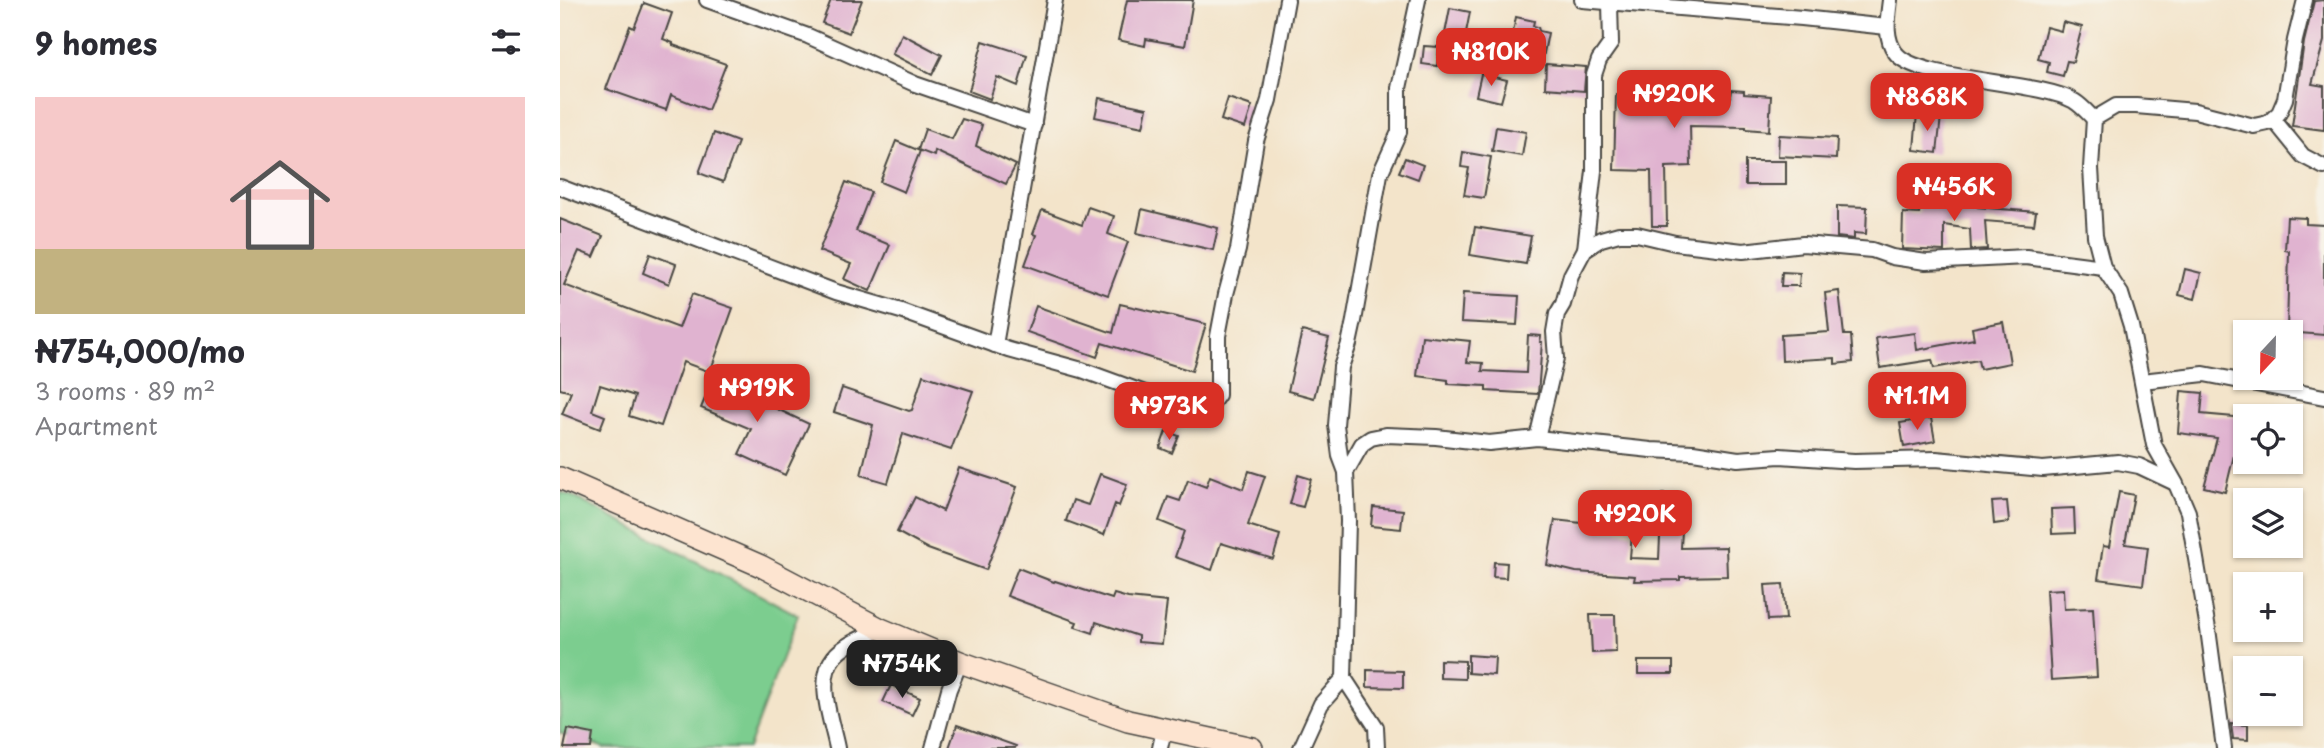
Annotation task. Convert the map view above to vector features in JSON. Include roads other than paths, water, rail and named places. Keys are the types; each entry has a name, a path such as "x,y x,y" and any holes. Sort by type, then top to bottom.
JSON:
{"main road":[{"path":"560,478 761,566 881,629 960,662 1128,721 1162,739 1252,748"}],"street":[{"path":"707,0 808,36 915,84 1034,125"},
{"path":"995,345 1055,0"},
{"path":"560,187 836,292 901,311 995,345 1082,370 1145,393 1193,407 1210,406 1218,395 1218,336 1238,250 1256,141 1269,100 1287,0"},
{"path":"1377,748 1376,727 1344,678 1348,520 1346,472 1340,456 1336,425 1341,366 1352,332 1380,174 1399,132 1399,88 1418,0"},
{"path":"1582,0 1887,27"},
{"path":"1890,0 1887,27 1889,41 1902,60 1913,66 2047,92 2072,100 2094,119"},
{"path":"2224,748 2208,629 2188,512 2154,444 2131,326 2121,294 2103,267 2095,236 2092,143 2094,119 2116,106 2136,106 2196,111 2254,126 2268,123 2280,113 2285,99 2305,0"},
{"path":"1537,438 1556,358 1556,314 1563,304 1571,275 1585,249 1594,171 1594,75 1611,43 1610,3"},
{"path":"2273,119 2302,156 2324,167"},
{"path":"1585,249 1601,239 1619,234 1637,234 1675,243 1743,251 1803,244 1872,250 1892,257 1926,262 2026,257 2103,267"},
{"path":"2142,381 2204,373 2324,397"},
{"path":"1346,472 1362,444 1371,438 1386,435 1489,443 1537,438 1693,452 1738,459 1780,456 1854,461 1936,459 2043,469 2118,462 2156,472 2176,484"},
{"path":"837,748 825,677 834,657 881,629"},
{"path":"933,748 949,689 960,662"},
{"path":"1301,748 1321,704 1344,678"}]}
